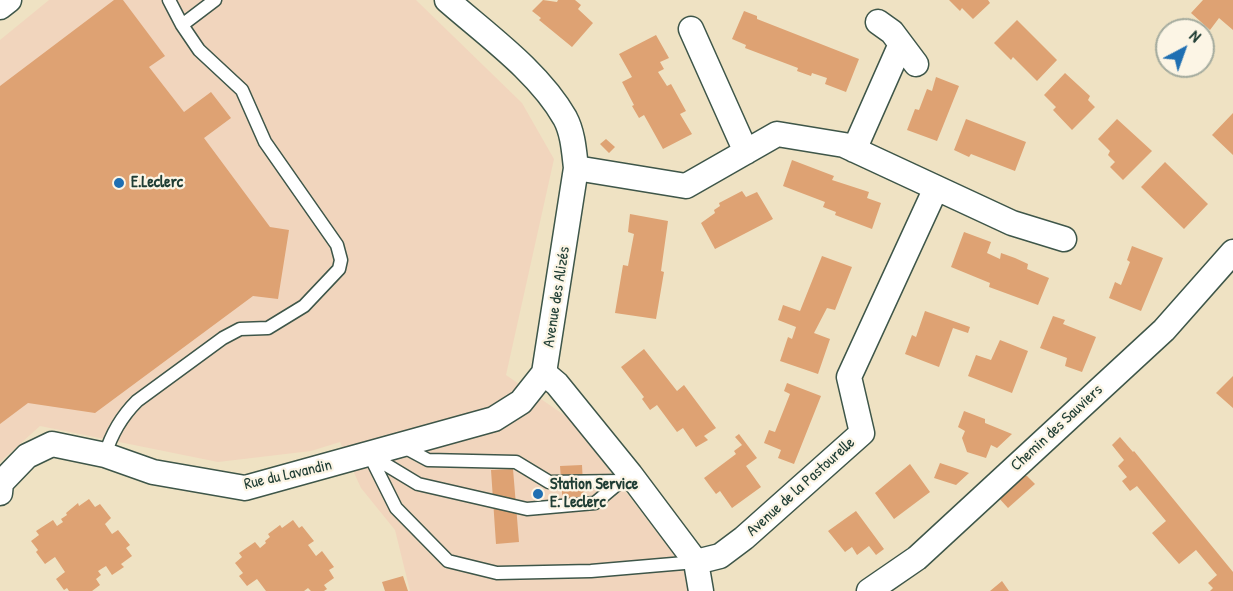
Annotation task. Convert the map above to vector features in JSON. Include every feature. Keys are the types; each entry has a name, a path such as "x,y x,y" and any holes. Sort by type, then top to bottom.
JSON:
{"street":[{"path":"0,7 9,0"},
{"name":"Avenue des Alizés","path":"447,0 541,84 566,119 573,142 576,168 544,374"},
{"path":"879,22 892,32 900,46 916,64"},
{"path":"691,29 746,152"},
{"path":"854,150 900,46"},
{"path":"576,168 686,186 777,134 844,145 1012,223 1064,239"},
{"name":"Avenue de la Pastourelle","path":"696,562 720,556 744,538 862,433 849,377 936,188"},
{"name":"Chemin des Sauviers","path":"869,591 917,558 1155,338 1233,252"},
{"path":"544,374 557,384 625,478 696,562 701,591"},
{"name":"Rue du Lavandin","path":"0,487 27,456 52,444 105,455 153,472 245,488 494,419 521,402 544,374"}],"lane":[{"path":"105,455 108,444 137,401 223,338 240,330 268,328 304,306 339,269 340,253 337,245 265,142 242,90 199,50 169,0"},
{"path":"182,25 215,0"},
{"path":"401,446 428,459 516,462 549,482 625,478"},
{"path":"369,454 396,508 448,561 497,573 591,572 696,562"},
{"path":"369,454 418,484 527,509 596,503 625,478"}],"shaded area":[{"path":"49,0 416,0 522,103 554,159 506,375 570,419 688,573 688,591 410,591 395,530 361,488 340,442 311,451 218,462 40,426 0,462 0,40"}],"building":[{"name":"E.Leclerc","path":"114,0 123,0 165,56 149,67 184,112 211,92 231,118 204,138 270,227 289,230 278,299 253,296 95,413 28,403 0,424 0,86"},
{"path":"543,0 557,2 558,0 575,0 581,5 578,9 593,23 572,47 539,20 541,18 532,11"},
{"path":"949,0 988,0 990,3 973,19"},
{"path":"1203,0 1233,0 1233,30 1219,18 1215,23 1215,18 1197,18 1191,13"},
{"path":"744,11 757,16 757,19 859,59 846,92 825,84 827,78 797,71 798,68 745,48 746,45 732,39"},
{"path":"1017,20 1057,60 1037,81 1013,57 1011,60 994,43"},
{"path":"656,35 669,58 660,62 664,69 658,72 667,86 671,84 686,111 680,114 692,134 663,149 644,115 639,118 632,106 634,105 622,82 632,77 619,54"},
{"path":"1065,73 1090,96 1088,100 1095,107 1072,130 1053,110 1056,107 1044,95"},
{"path":"936,77 959,86 937,141 907,130 915,109 919,110 927,89 932,91"},
{"path":"1233,113 1233,155 1212,135"},
{"path":"966,119 1026,142 1015,171 954,150"},
{"path":"1117,119 1152,151 1123,180 1110,167 1115,162 1108,155 1110,151 1098,139"},
{"path":"606,139 615,147 609,153 600,144"},
{"path":"792,160 834,176 832,180 869,192 867,198 881,203 872,229 835,215 836,212 823,207 825,202 783,186"},
{"path":"1165,162 1208,204 1184,229 1141,187"},
{"path":"742,191 746,197 757,192 773,219 715,249 701,223 715,213 714,210 720,206 719,203"},
{"path":"630,214 668,221 661,271 664,272 656,319 615,313 623,265 628,266 634,234 628,232"},
{"path":"964,232 991,242 987,253 1000,259 1001,253 1015,258 1028,264 1027,269 1049,278 1038,305 989,287 990,283 951,267"},
{"path":"1132,246 1163,258 1141,311 1109,298 1115,282 1121,285 1130,262 1127,260"},
{"path":"822,256 852,267 835,310 827,308 814,333 830,339 818,374 780,361 788,337 792,339 796,327 778,320 783,305 800,311"},
{"path":"925,311 970,327 968,333 953,328 939,367 905,354 912,335 916,337"},
{"path":"1053,316 1065,320 1063,324 1096,337 1082,372 1065,366 1067,358 1040,348"},
{"path":"1000,340 1028,351 1012,393 968,376 976,355 991,360"},
{"path":"644,349 677,391 684,385 716,428 704,436 708,440 696,447 683,428 677,432 657,405 650,410 642,399 644,397 621,367"},
{"path":"1233,376 1233,408 1216,393"},
{"path":"787,383 821,396 794,464 778,458 781,450 764,443 769,430 775,432 790,394 784,391"},
{"path":"964,411 985,419 985,423 1012,434 997,448 991,445 986,458 967,452 962,438 965,431 958,427"},
{"path":"739,434 757,458 746,466 761,487 732,508 720,491 716,494 704,478 736,454 734,451 742,445 735,437"},
{"path":"1120,437 1233,572 1233,591 1210,591 1213,588 1208,583 1217,575 1196,550 1179,564 1152,533 1166,521 1137,486 1130,491 1122,481 1127,477 1118,466 1124,460 1112,445"},
{"path":"940,463 969,473 956,485 934,478"},
{"path":"910,464 930,492 894,519 875,493"},
{"path":"582,465 584,504 563,507 560,466"},
{"path":"513,469 519,542 496,544 491,470"},
{"path":"1020,476 1027,476 1035,484 1008,508 997,496"},
{"path":"89,499 95,507 100,504 111,518 105,524 112,534 118,530 130,545 126,548 132,556 121,564 124,567 112,575 106,566 98,571 101,575 96,579 100,585 92,591 69,591 67,588 64,590 56,579 65,572 55,557 45,564 31,541 39,535 36,531 53,520 57,526 63,522 61,519 67,515 66,513 78,503 79,506"},
{"path":"856,511 884,549 876,555 869,546 857,555 852,547 845,552 828,531"},
{"path":"293,520 299,528 302,526 314,541 308,545 316,556 322,551 334,567 329,570 334,578 324,585 327,589 324,591 311,591 308,588 304,591 266,591 257,579 247,586 239,576 243,573 235,563 242,557 239,553 255,542 260,548 270,537 268,534 280,525 282,528"},
{"path":"403,576 408,591 385,591 382,582"},
{"path":"1002,581 1009,591 990,591"}],"place":[{"name":"E.Leclerc","path":"119,183"},
{"name":"Station Service E. Leclerc","path":"538,494"}]}
